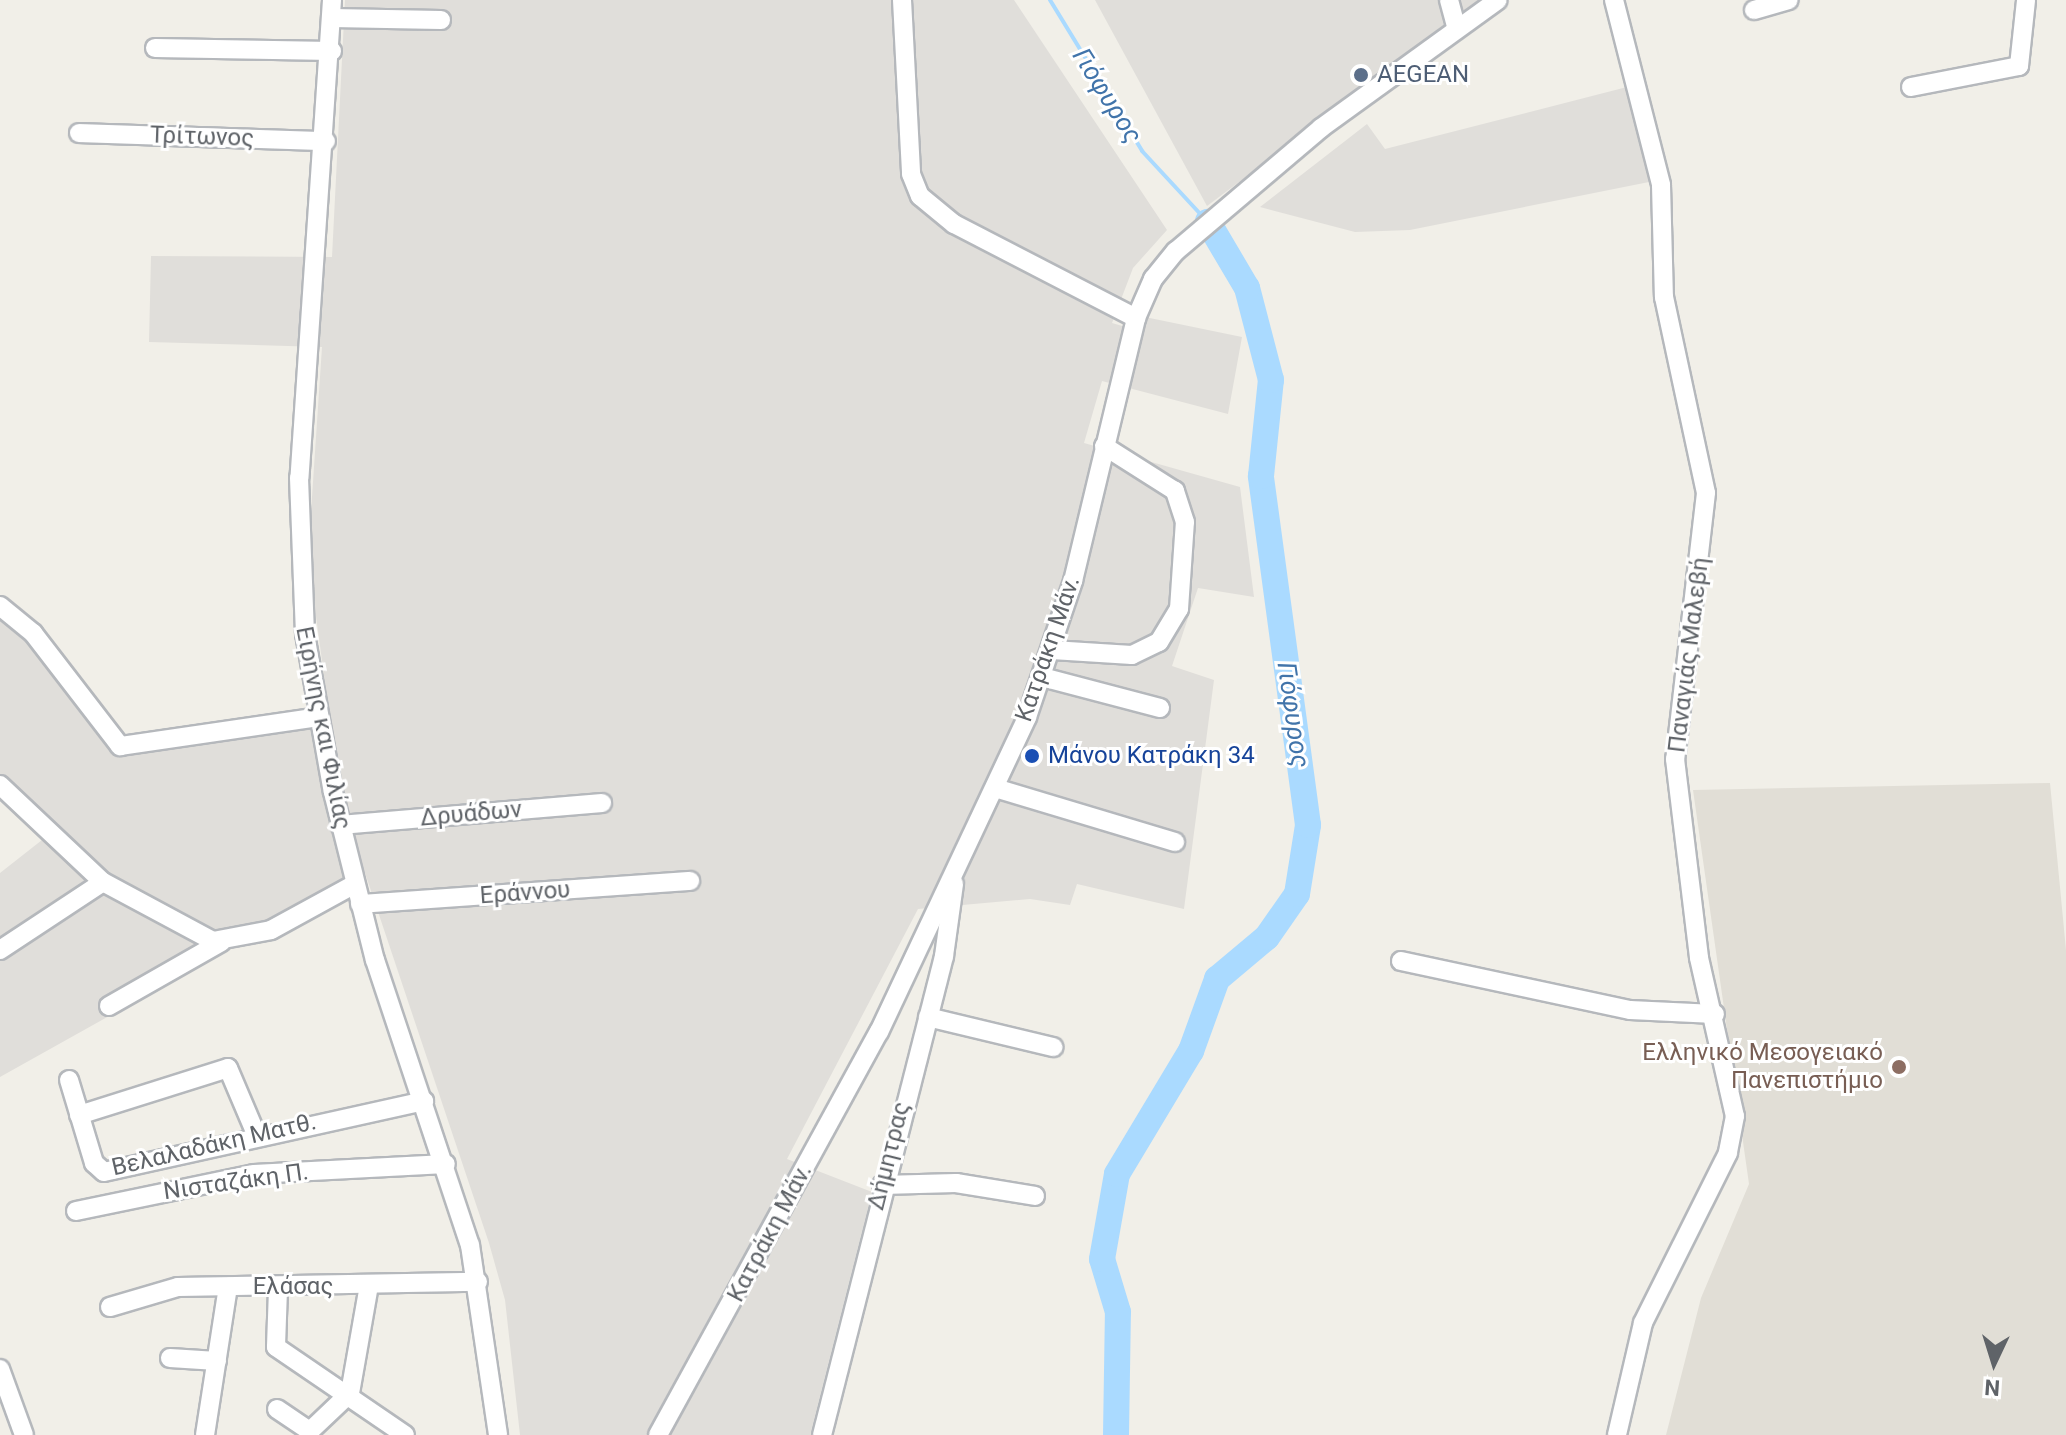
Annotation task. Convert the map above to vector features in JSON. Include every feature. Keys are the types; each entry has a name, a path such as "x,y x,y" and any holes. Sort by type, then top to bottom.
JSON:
{"street":[{"path":"902,0 911,174 920,196 954,224 1136,318"},
{"path":"1449,0 1456,26"},
{"name":"Κατράκη Μάν.","path":"658,1435 879,1032 995,788 1052,650 1136,318 1176,251 1249,188 1456,26 1498,0"},
{"name":"Παναγιάς Μαλεβή","path":"1614,0 1661,185 1664,297 1706,493 1675,759 1687,889 1733,1092 1728,1153 1643,1323 1617,1435"},
{"path":"1754,10 1789,0"},
{"path":"1911,87 2019,66 2026,0"},
{"path":"332,9 441,20"},
{"name":"Ειρήνης και Φιλίας","path":"332,9 326,141 297,526 318,717 360,904 446,1164 478,1282 498,1435"},
{"path":"155,48 332,51"},
{"name":"Τρίτωνος","path":"79,133 326,141"},
{"path":"1052,650 1132,655 1159,642 1179,609 1185,522 1175,491 1104,446"},
{"path":"0,606 33,633 120,746 318,717"},
{"path":"1042,677 1160,708"},
{"path":"0,785 103,882 221,942"},
{"path":"995,788 1175,842"},
{"name":"Δρυάδων","path":"340,825 602,803"},
{"name":"Δήμητρας","path":"822,1435 882,1185 928,1017 954,878"},
{"name":"Εράννου","path":"360,904 690,881"},
{"path":"0,950 103,882"},
{"path":"109,1006 221,942 271,930 355,884"},
{"path":"1401,961 1630,1010 1715,1014"},
{"path":"928,1017 1053,1047"},
{"path":"79,1115 228,1068 256,1134"},
{"name":"Βελαλαδάκη Ματθ.","path":"69,1080 94,1163 104,1172 256,1134 424,1101"},
{"name":"Νισταζάκη Π.","path":"76,1211 254,1174 446,1164"},
{"path":"882,1185 956,1183 1035,1196"},
{"name":"Ελάσας","path":"110,1307 178,1287 278,1289 478,1282"},
{"path":"277,1409 306,1432 345,1399 369,1285"},
{"path":"205,1435 228,1287"},
{"path":"278,1289 276,1347 345,1399 372,1428 405,1435"},
{"path":"170,1358 217,1361"},
{"path":"0,1369 24,1435"}],"shaded area":[{"path":"345,0 1014,0 1167,230 1133,268 1112,323 1136,330 1140,316 1242,337 1228,414 1102,381 1084,443 1240,487 1254,597 1198,588 1172,666 1214,680 1184,909 1077,884 1070,905 1030,899 918,909 787,1159 872,1192 810,1435 520,1435 505,1300 489,1243 365,873 0,1077 0,873 56,829 0,780 0,618 40,652 99,737 126,754 330,720 308,557 322,347 149,342 151,256 332,257"},
{"path":"1095,0 1482,0 1207,206"},
{"path":"1627,87 1649,182 1410,230 1355,232 1260,207 1367,124 1385,149"},
{"name":"Ελληνικό Μεσογειακό Πανεπιστήμιο","path":"2050,783 2066,950 2066,1435 1666,1435 1701,1298 1749,1184 1693,790"}],"waterway":[{"name":"Γιόφυρος","path":"1050,0 1142,151 1205,219"},
{"name":"Γιόφυρος","path":"1116,1435 1118,1312 1102,1259 1117,1174 1191,1051 1217,979 1267,937 1297,894 1308,825 1261,476 1271,380 1247,288 1208,222"}],"place":[{"name":"AEGEAN","path":"1361,75"},
{"name":"Μάνου Κατράκη 34","path":"1032,756"},
{"name":"Ελληνικό Μεσογειακό Πανεπιστήμιο","path":"1899,1067"}]}
